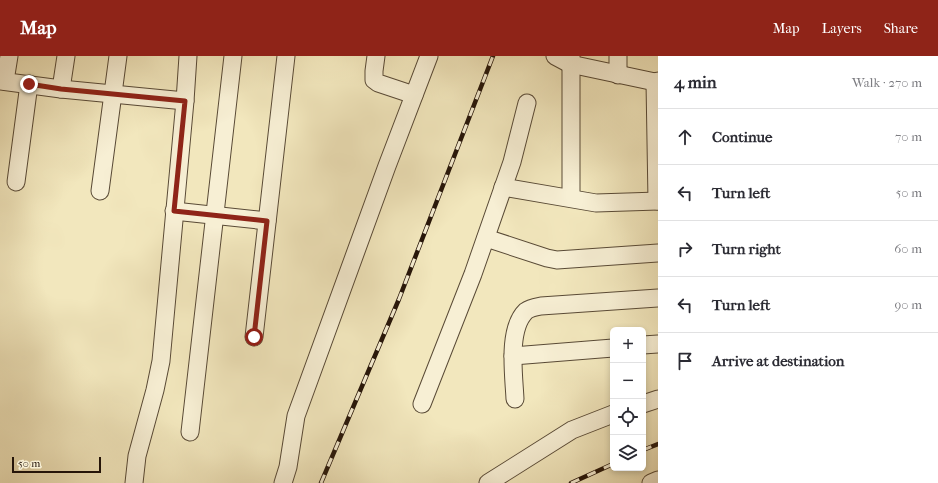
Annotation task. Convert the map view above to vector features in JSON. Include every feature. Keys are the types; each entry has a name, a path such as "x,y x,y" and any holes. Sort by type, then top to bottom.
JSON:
{"street":[{"path":"9,56 3,81 61,89 185,101"},
{"path":"61,89 66,56"},
{"path":"100,192 118,56"},
{"path":"134,483 137,456 155,390 161,361 188,56"},
{"path":"190,432 233,56"},
{"path":"254,337 286,56"},
{"path":"376,56 374,80 414,96"},
{"path":"283,483 288,467 296,416 429,56"},
{"path":"503,187 596,203 657,201 656,81 618,75 555,56"},
{"path":"618,56 618,75"},
{"path":"571,60 571,198"},
{"path":"16,182 29,84"},
{"path":"422,404 486,238 512,162 527,103"},
{"path":"174,211 267,221"},
{"path":"486,238 557,260 658,253"},
{"path":"514,399 513,356 515,335 518,323 527,311 534,308 658,298"},
{"path":"646,345 658,344"},
{"path":"513,356 610,348"},
{"path":"646,403 658,398"},
{"path":"488,483 572,430 610,415"},
{"path":"651,483 658,480"}],"railway":[{"path":"321,483 399,299 493,56"},
{"path":"646,449 658,444"},
{"path":"571,483 610,465"}],"route":[{"path":"29,84 61,89 185,101 174,211 267,221 254,337"}]}
